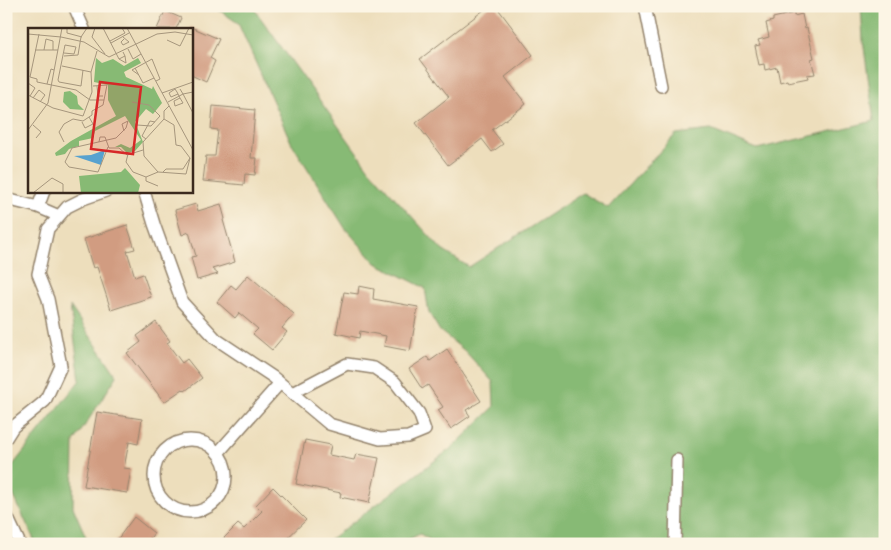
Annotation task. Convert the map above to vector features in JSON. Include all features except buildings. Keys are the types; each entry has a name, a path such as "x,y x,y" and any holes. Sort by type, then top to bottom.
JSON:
{"street":[{"path":"74,6 84,28"},
{"path":"645,6 662,86"},
{"path":"38,207 44,192"},
{"path":"6,438 13,427 45,400 60,366 48,299 38,274 48,229 67,207 83,198 103,192"},
{"path":"144,192 182,302 216,339 280,382 292,393 329,424 380,439 408,437 425,430 419,413 394,382 374,368 347,364 292,393"},
{"path":"6,199 38,207 59,216"},
{"path":"218,453 280,382"},
{"path":"186,439 198,440 209,445 218,453 224,463 226,475 224,487 219,498 210,506 199,511 187,512 175,509 165,502 158,493 154,482 154,470 158,458 165,449 175,442 186,439"},
{"path":"675,544 677,460"},
{"path":"6,514 20,544"}],"green space":[{"path":"213,6 252,6 369,169 442,250 469,267 583,193 608,208 676,134 711,130 757,149 874,121 863,40 861,6 885,6 885,544 437,544 420,534 399,544 324,544 453,447 494,407 493,382 465,351 440,331 429,313 425,288 376,263 345,228 291,142 238,23"},
{"path":"70,306 117,376 74,442 73,507 89,544 36,544 6,479 6,474 80,380"}]}
